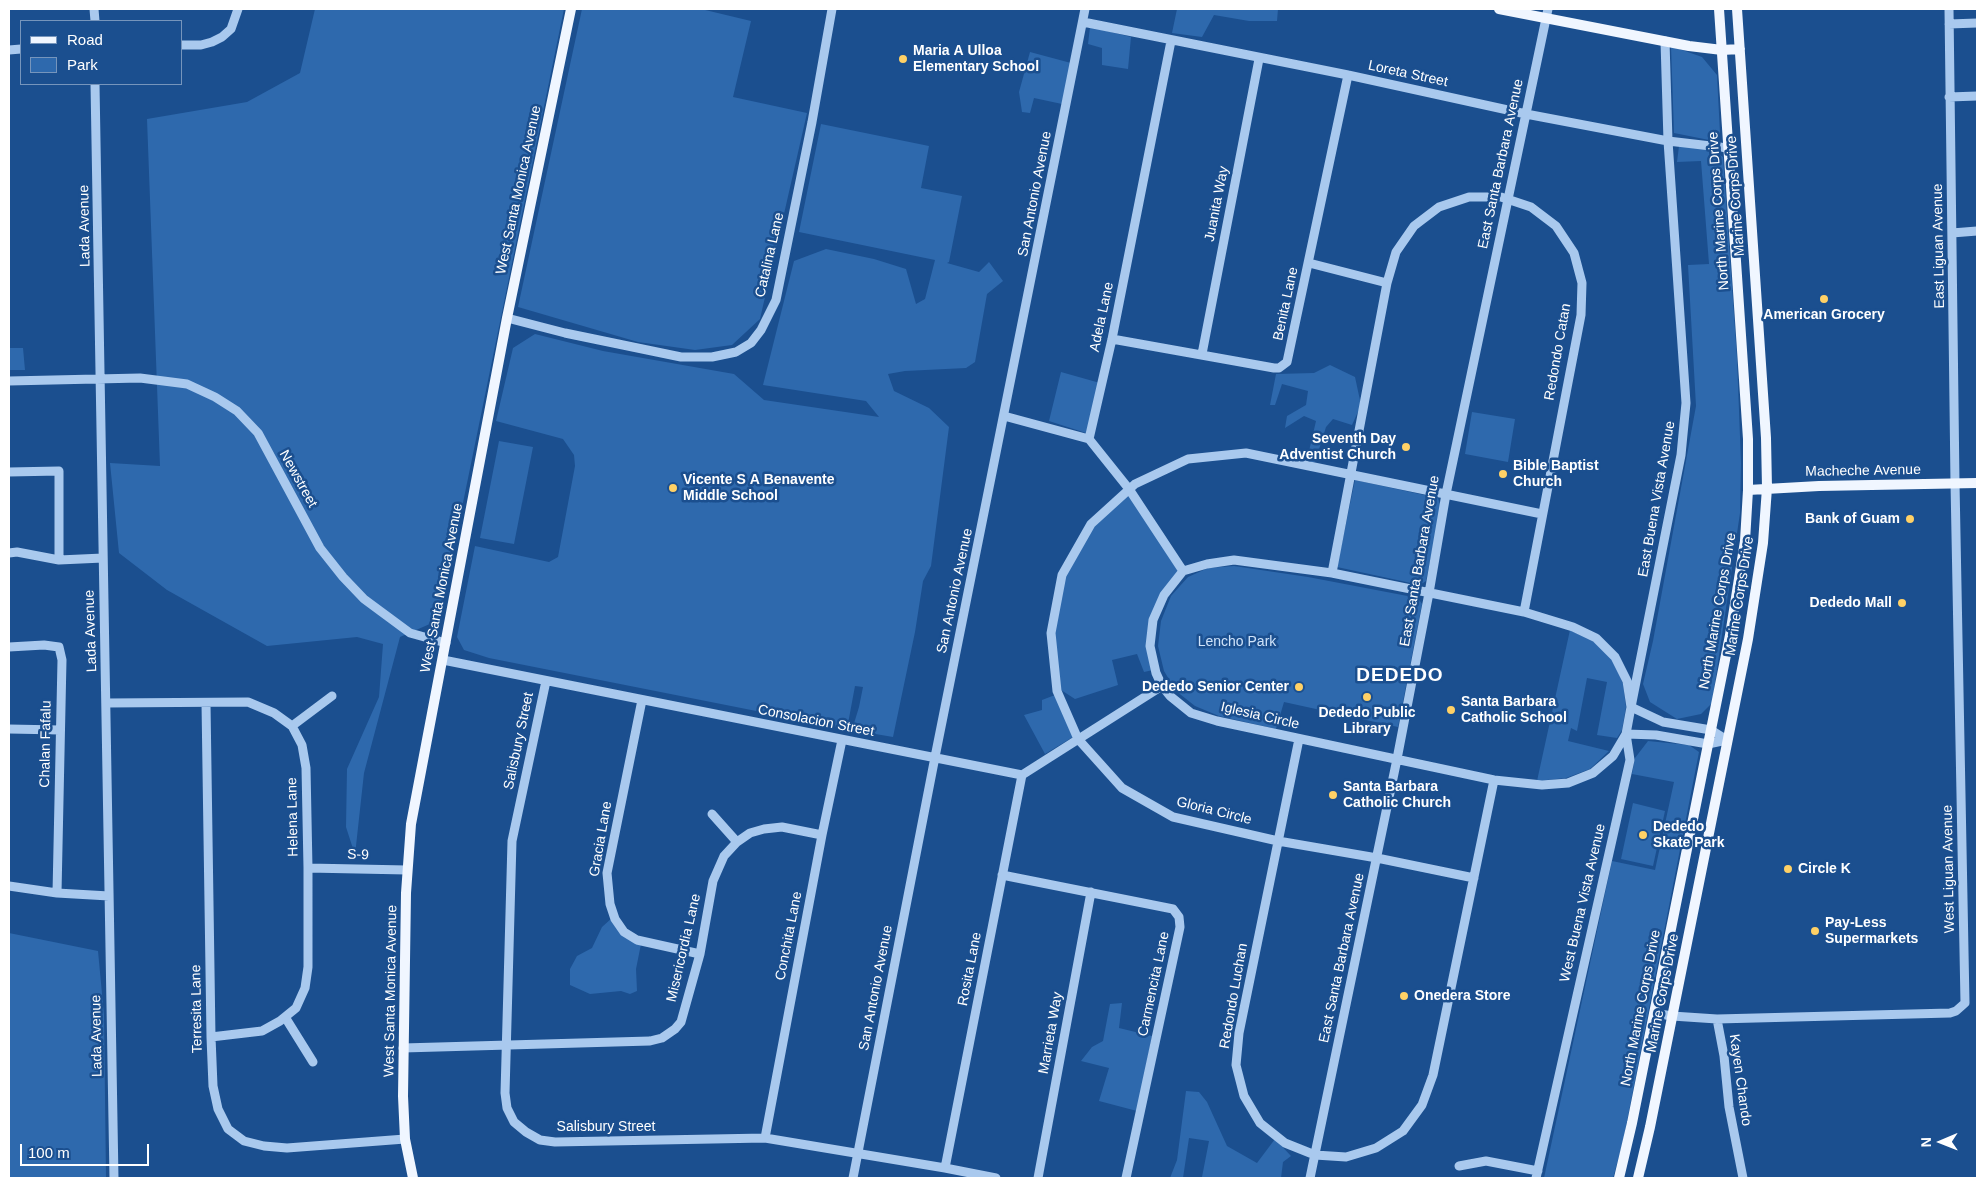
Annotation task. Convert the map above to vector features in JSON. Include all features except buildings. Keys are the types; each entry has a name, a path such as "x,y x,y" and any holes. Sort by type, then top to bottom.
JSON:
{"main road":[{"name":"West Santa Monica Avenue","path":"413,1178 405,1139 403,1048 407,870 411,824 507,318 571,9"},
{"path":"1499,9 1547,13 1664,41 1722,50 1740,49"},
{"name":"North Marine Corps Drive","path":"1619,1178 1632,1123 1711,730 1738,591 1745,541 1748,439 1719,9"},
{"name":"Marine Corps Drive","path":"1638,1178 1728,740 1758,586 1763,543 1767,488 1762,368 1737,9"},
{"name":"Macheche Avenue","path":"1748,490 1977,483"}],"street":[{"path":"182,45 201,45 222,37 231,29 238,9"},
{"name":"Catalina Lane","path":"507,318 565,333 681,357 712,357 736,352 751,343 761,330 776,300 812,122 832,9"},
{"name":"San Antonio Avenue","path":"853,1178 935,757 1085,9"},
{"name":"East Liguan Avenue","path":"1949,9 1955,483"},
{"name":"East Santa Barbara Avenue","path":"1310,1178 1397,759 1430,592 1446,494 1547,13"},
{"name":"Loreta Street","path":"1083,22 1259,59 1348,75 1526,114 1668,141 1728,148"},
{"path":"1949,24 1977,23"},
{"name":"Adela Lane","path":"1089,439 1112,339 1171,41"},
{"name":"East Buena Vista Avenue","path":"1631,707 1681,455 1686,402 1668,141 1664,41"},
{"name":"Juanita Way","path":"1202,354 1259,59"},
{"name":"Benita Lane","path":"1112,339 1274,368 1284,366 1289,358 1348,75"},
{"name":"Lada Avenue","path":"96,85 114,1178"},
{"path":"1949,97 1977,96"},
{"name":"Redondo Catan","path":"1332,572 1352,476 1387,283 1396,252 1414,226 1439,207 1469,197 1501,197 1531,207 1556,226 1574,253 1582,283 1581,315 1524,612"},
{"path":"1952,232 1977,232"},
{"path":"1309,263 1387,283"},
{"name":"Newstreet","path":"9,381 140,378 187,384 237,411 258,433 320,548 342,577 364,599 410,633 446,643"},
{"path":"1004,416 1089,439 1129,489 1183,571"},
{"name":"Gloria Circle","path":"1474,878 1377,858 1278,841 1173,817 1122,788 1078,739 1057,692 1051,633 1062,575 1091,524 1134,484 1188,459 1246,453 1542,514"},
{"path":"9,472 59,471 59,560"},
{"name":"West Liguan Avenue","path":"1717,1019 1950,1013 1956,1011 1965,1003 1955,483"},
{"path":"9,553 18,552 59,560 103,558"},
{"name":"Iglesia Circle","path":"1234,560 1332,572 1524,612 1573,627 1596,638 1615,657 1627,680 1631,707 1626,734 1613,756 1593,773 1568,783 1542,785 1494,780 1217,721 1192,712 1170,696 1162,686 1156,673 1150,646 1152,620 1164,595 1183,571 1207,564 1234,560"},
{"name":"Chalan Fafalu","path":"9,646 44,645 59,647 62,660 57,893"},
{"name":"Consolacion Street","path":"442,660 1022,775"},
{"name":"Salisbury Street","path":"546,681 512,841 505,1093 507,1108 514,1122 540,1140 555,1142 765,1138 996,1178"},
{"path":"1022,775 1162,686"},
{"path":"292,726 332,696"},
{"name":"Gracia Lane","path":"642,700 607,873 610,904 614,919 624,932 637,940 700,954"},
{"name":"Helena Lane","path":"107,703 248,702 274,712 292,726 302,745 306,768 308,868 308,967 305,988 296,1008 262,1031 211,1037"},
{"name":"Terresita Lane","path":"206,703 211,1037 213,1086 218,1108 228,1129 244,1141 264,1146 287,1148 405,1139"},
{"path":"1631,707 1663,722 1711,730 1728,740"},
{"path":"9,729 60,730"},
{"path":"1626,734 1656,735 1708,744 1728,740"},
{"name":"West Buena Vista Avenue","path":"1537,1174 1630,760 1626,734"},
{"name":"Redondo Luchan","path":"1299,739 1239,1033 1236,1065 1244,1096 1260,1123 1285,1144 1315,1155 1346,1157 1376,1148 1403,1131 1422,1105 1433,1075 1494,780"},
{"name":"Conchita Lane","path":"765,1138 822,835 842,740"},
{"name":"Rosita Lane","path":"945,1168 1022,775"},
{"path":"712,814 737,842"},
{"name":"Misericordia Lane","path":"403,1048 650,1041 662,1038 681,1022 700,954 713,881 724,856 737,842 750,833 764,829 782,827 822,835"},
{"name":"S-9","path":"308,868 407,870"},
{"name":"Carmencita Lane","path":"1002,875 1173,909 1177,912 1180,922 1126,1178"},
{"path":"9,886 57,893 109,896"},
{"name":"Marrieta Way","path":"1038,1178 1091,892"},
{"name":"Kayen Chando","path":"1654,1013 1717,1019 1724,1056 1729,1107 1743,1178"},
{"path":"285,1017 314,1062"},
{"path":"1459,1166 1486,1161 1537,1174"}],"green space":[{"path":"315,9 564,9 439,620 400,637 364,773 355,855 346,827 347,769 379,697 383,644 357,637 267,646 167,590 119,553 110,463 160,466 147,119 247,102 300,73"},
{"path":"582,9 701,9 751,21 733,97 807,113 760,319 732,345 695,350 638,342 518,307"},
{"path":"1177,9 1278,9 1277,21 1249,21 1214,15 1202,37 1172,33"},
{"path":"1090,27 1131,37 1128,69 1102,65 1102,48 1088,44"},
{"path":"1671,46 1702,57 1717,75 1720,133 1714,141 1674,133"},
{"path":"1030,52 1071,63 1062,104 1034,98 1030,113 1022,112 1019,92"},
{"path":"821,124 929,146 921,188 962,196 949,262 947,263 979,272 989,262 1003,281 987,294 975,362 966,368 905,371 888,374 894,391 929,408 949,427 931,566 923,581 915,632 893,737 852,730 863,687 855,686 847,729 489,658 464,650 457,637 475,546 549,562 558,557 575,466 574,455 563,439 496,421 513,348 535,334 603,351 734,374 764,400 879,417 866,401 763,385 794,261 826,249 874,259 906,269 916,304 925,299 935,260 799,232"},
{"path":"1679,146 1712,150 1723,157 1737,358 1741,463 1740,513 1712,703 1701,714 1677,719 1650,702 1643,684 1653,641 1696,406 1688,265 1709,264 1701,161 1677,162"},
{"path":"9,348 23,348 25,370 9,370"},
{"path":"1330,365 1355,377 1361,405 1352,425 1333,419 1326,427 1315,462 1306,464 1316,421 1304,416 1285,428 1287,416 1306,405 1308,391 1282,384 1275,405 1270,405 1276,374 1314,373"},
{"path":"1061,372 1100,383 1086,433 1049,421"},
{"path":"1472,412 1515,419 1508,462 1465,454"},
{"path":"499,441 533,447 514,544 480,538"},
{"path":"1355,480 1438,498 1441,507 1426,581 1420,585 1337,567"},
{"path":"1130,493 1181,571 1150,619 1153,670 1144,672 1137,654 1112,660 1118,685 1075,699 1061,690 1053,632 1065,576 1093,525"},
{"name":"Lencho Park","path":"1234,566 1308,577 1418,598 1422,604 1398,727 1284,702 1276,729 1219,716 1195,706 1176,691 1164,671 1158,646 1161,621 1171,596 1188,577 1208,568"},
{"path":"1570,630 1596,643 1613,658 1623,684 1626,707 1622,730 1617,738 1597,735 1607,682 1587,678 1577,731 1571,728 1568,741 1609,751 1590,769 1566,778 1537,781"},
{"path":"1055,695 1073,737 1045,754 1024,715 1042,710 1042,700"},
{"path":"1648,741 1689,745 1699,752 1623,1142 1613,1178 1544,1178 1612,861 1655,870 1674,782 1632,774 1635,758"},
{"name":"Dededo Skate Park","path":"1633,803 1665,811 1653,866 1621,859"},
{"path":"612,918 641,944 636,969 637,991 630,994 621,991 590,994 570,985 570,969 577,956 592,948 602,927"},
{"path":"9,933 98,951 104,1015 106,1178 9,1178"},
{"path":"1122,1003 1119,1028 1152,1036 1137,1111 1099,1101 1109,1068 1081,1061 1092,1047 1103,1041 1110,1004"},
{"path":"1186,1091 1199,1092 1207,1102 1227,1146 1257,1163 1275,1139 1291,1156 1283,1162 1281,1178 1202,1177 1209,1141 1189,1138 1183,1178 1170,1178 1177,1160"}],"place":[{"name":"Maria A Ulloa Elementary School","path":"903,59"},
{"name":"American Grocery","path":"1824,299"},
{"name":"Seventh Day Adventist Church","path":"1406,447"},
{"name":"Bible Baptist Church","path":"1503,474"},
{"name":"Vicente S A Benavente Middle School","path":"673,488"},
{"name":"Bank of Guam","path":"1910,519"},
{"name":"Dededo Mall","path":"1902,603"},
{"name":"Dededo Senior Center","path":"1299,687"},
{"name":"Dededo Public Library","path":"1367,697"},
{"name":"Santa Barbara Catholic School","path":"1451,710"},
{"name":"Santa Barbara Catholic Church","path":"1333,795"},
{"name":"Dededo Skate Park","path":"1643,835"},
{"name":"Circle K","path":"1788,869"},
{"name":"Pay-Less Supermarkets","path":"1815,931"},
{"name":"Onedera Store","path":"1404,996"}],"district":[{"name":"DEDEDO","path":"1400,676"}]}
